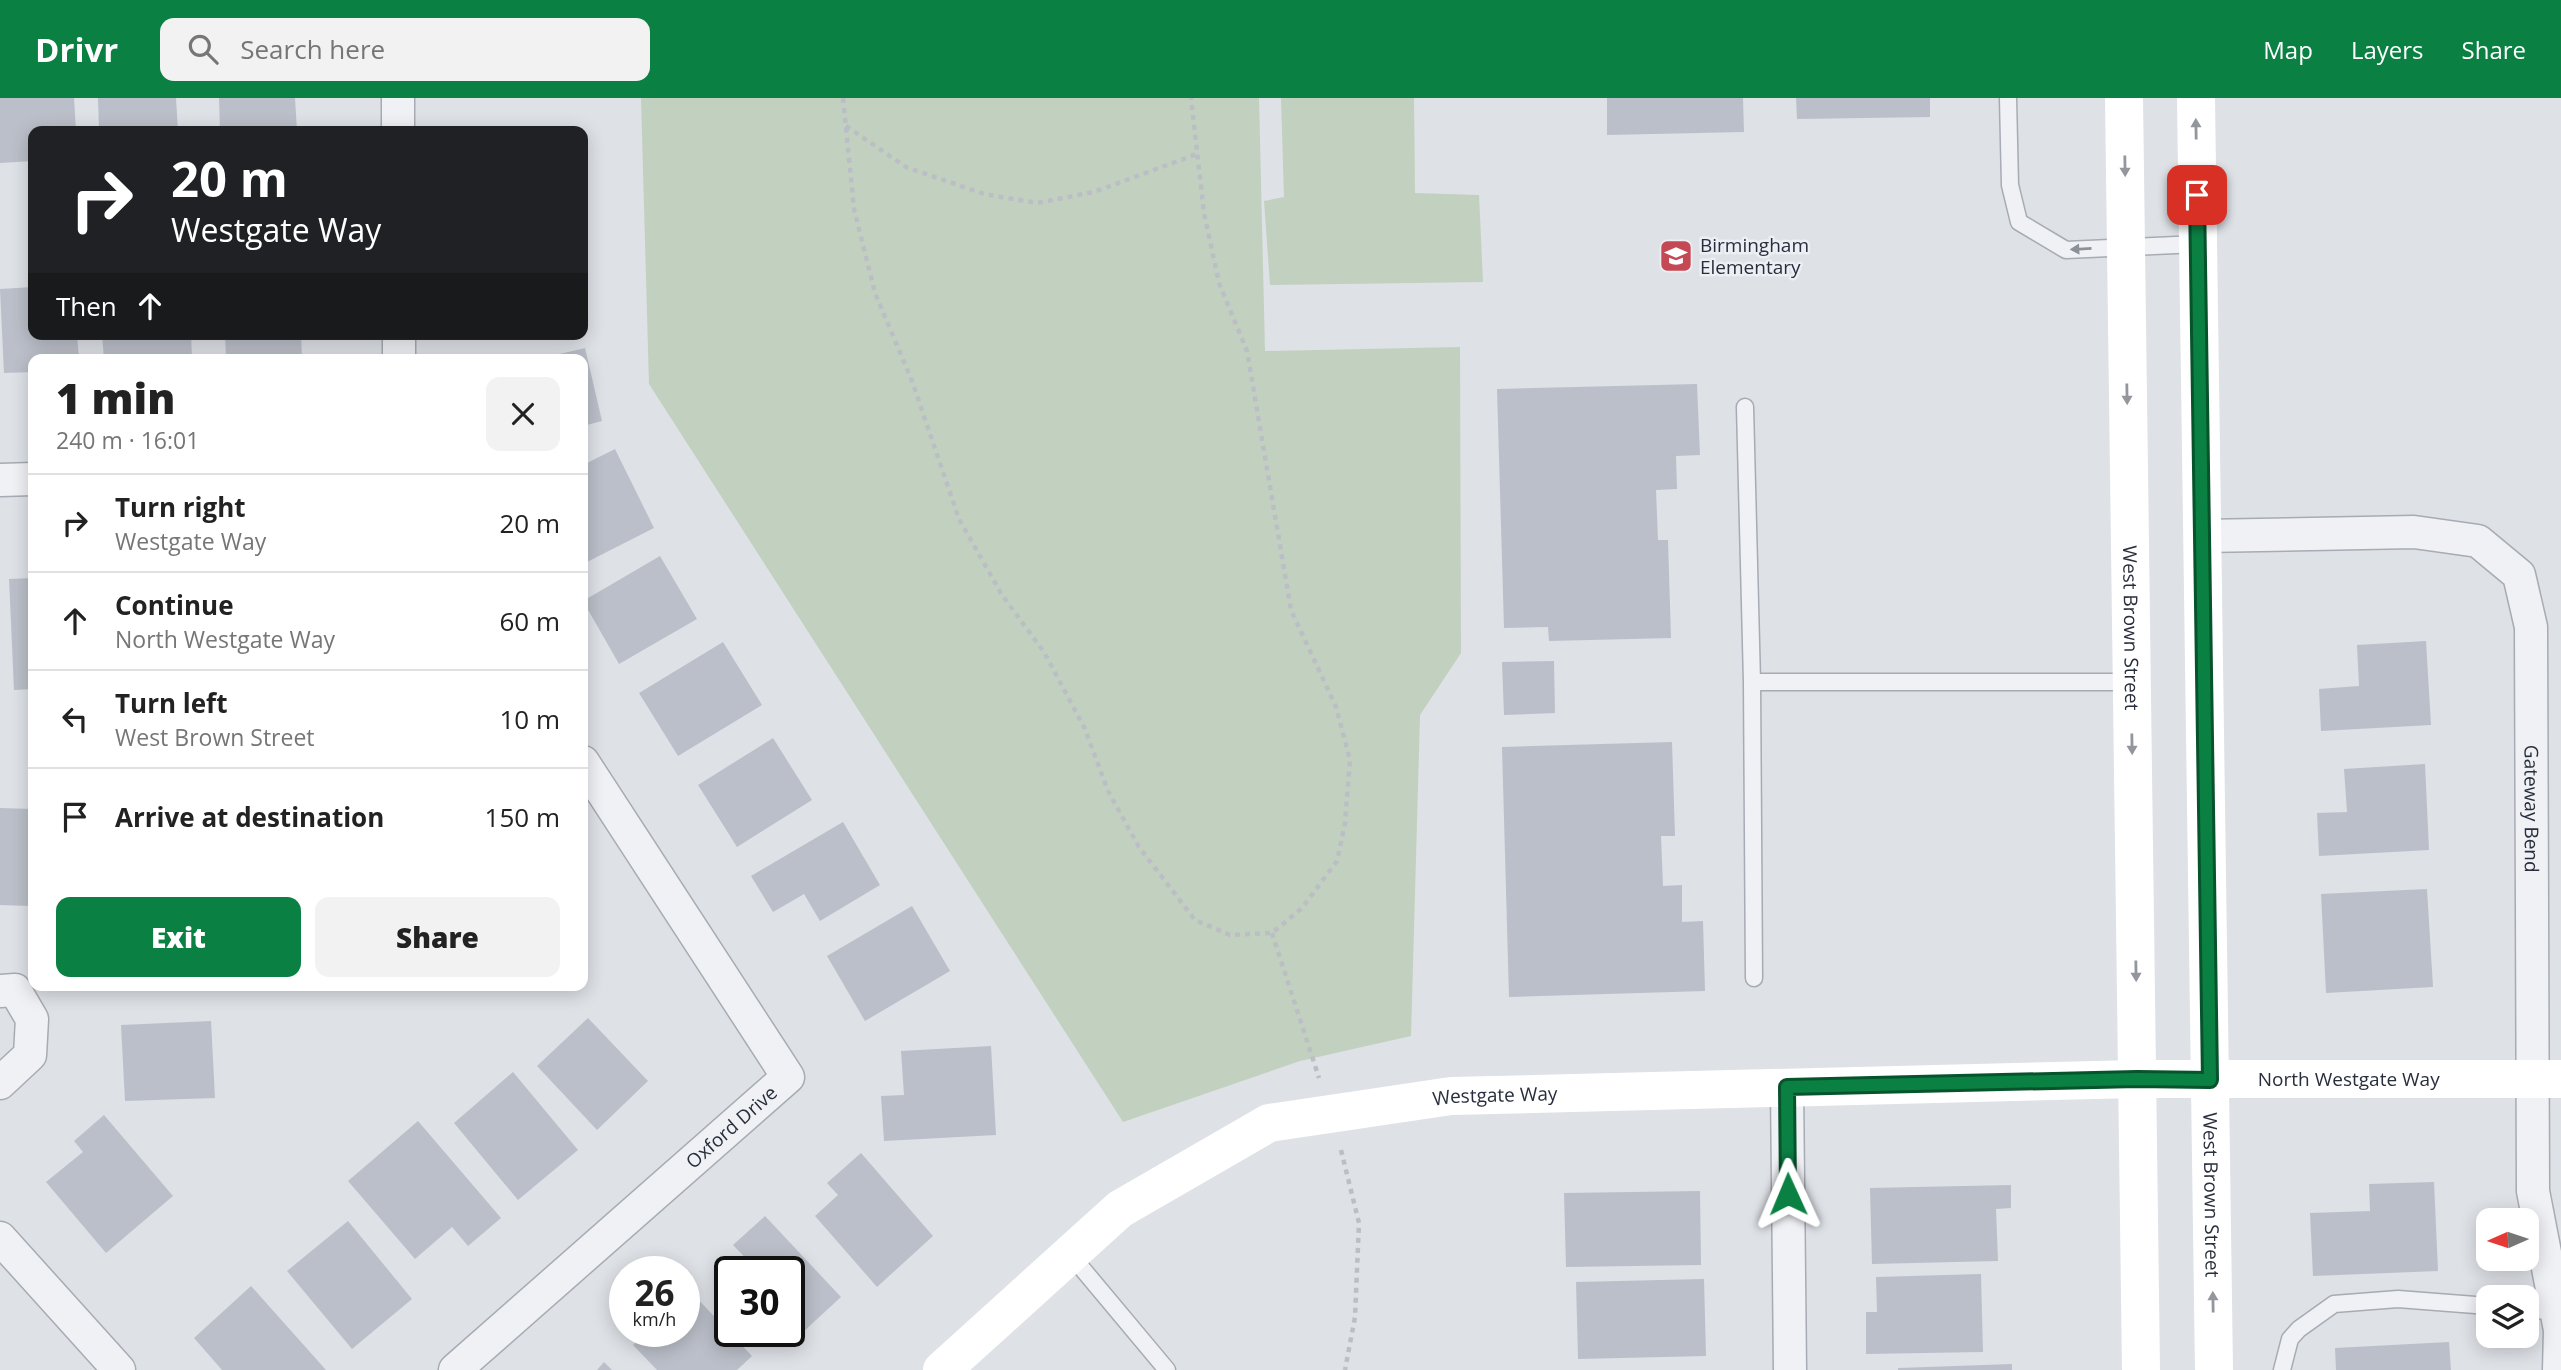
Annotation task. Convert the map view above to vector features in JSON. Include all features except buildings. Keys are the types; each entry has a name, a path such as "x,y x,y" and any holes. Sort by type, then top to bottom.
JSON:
{"main road":[{"name":"West Brown Street","path":"2124,98 2141,1370"},
{"name":"West Brown Street","path":"2196,98 2214,1370"},
{"name":"North Westgate Way","path":"2137,1079 2547,1079"},
{"name":"Westgate Way","path":"942,1370 1120,1209 1269,1123 1451,1096 2137,1079"}],"street":[{"path":"398,98 398,126"},
{"path":"0,480 28,479"},
{"name":"Gateway Bend","path":"2203,536 2414,532 2477,541 2519,575 2531,627 2547,1079 2533,1191 2542,1310 2560,1330 2559,1370"},
{"name":"Oxford Drive","path":"455,1370 788,1077 588,770"},
{"path":"0,991 15,990 32,1019 30,1055 0,1083"},
{"path":"1787,1087 1790,1370"},
{"path":"0,1238 119,1370"}],"lane":[{"path":"2008,98 2010,185 2019,222 2066,250 2198,244"},
{"path":"1745,407 1752,682 1754,978"},
{"path":"1752,682 2132,682"},
{"path":"1070,1254 1167,1370"},
{"path":"2282,1370 2290,1339 2334,1304 2398,1299 2476,1305"}],"path":[{"path":"843,98 855,208 875,293 912,382 959,519 1002,595 1044,652 1085,729 1108,791 1139,847 1195,920 1230,936 1272,933 1302,908 1337,861 1345,823 1350,760 1336,707 1291,610 1247,351 1219,284 1204,213 1191,98"},
{"path":"846,126 905,167 984,194 1037,203 1094,192 1196,153"}],"green space":[{"path":"641,98 1259,98 1265,351 1460,347 1461,653 1420,715 1411,1036 1300,1061 1123,1122 649,384"},
{"path":"1281,98 1414,98 1415,193 1479,195 1483,282 1270,285 1264,201 1284,197"}],"place":[{"name":"Birmingham Elementary","path":"1676,256"}],"route":[{"path":"1788,1194 1787,1087 2137,1079 2210,1080 2197,195"}]}
